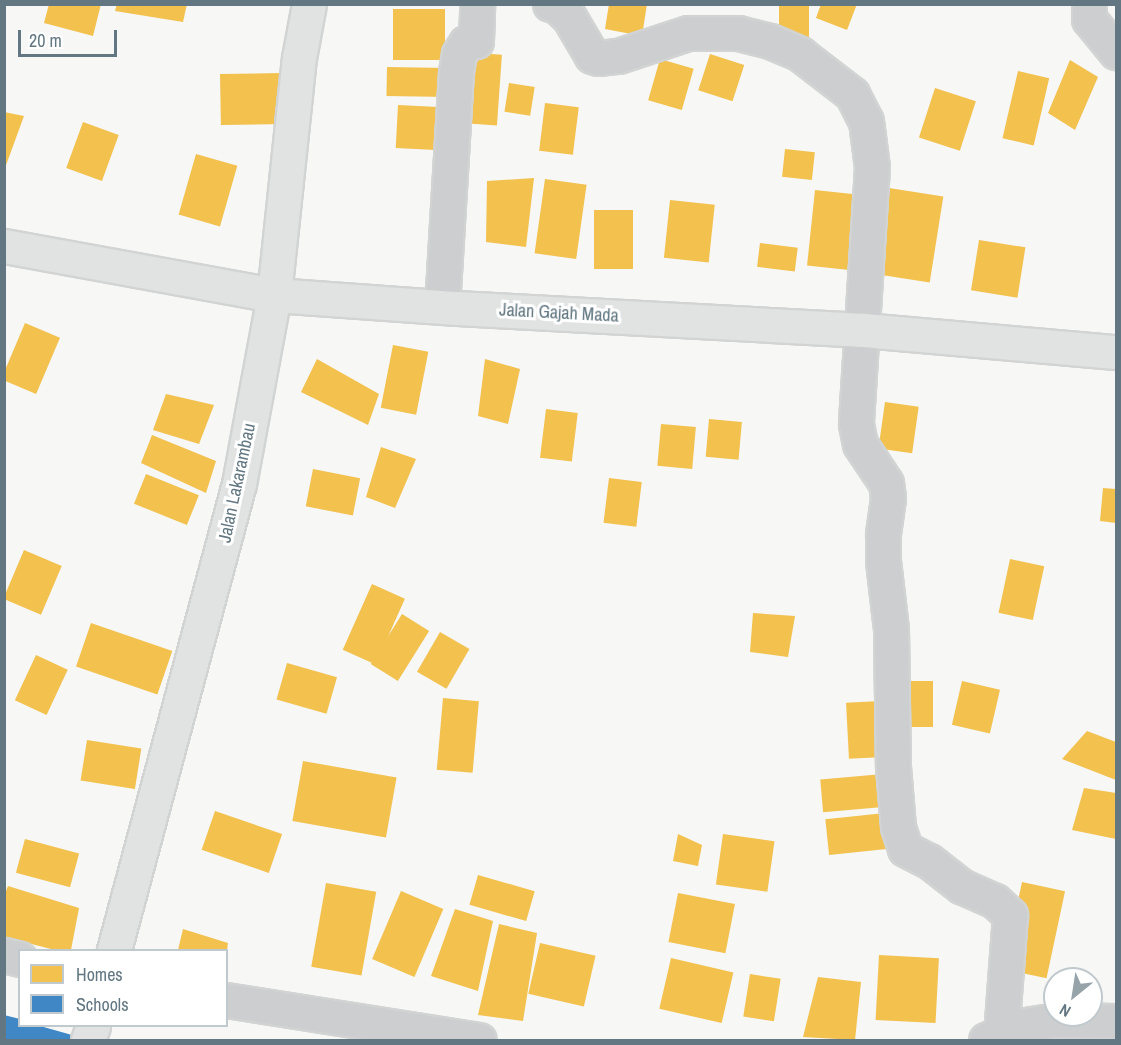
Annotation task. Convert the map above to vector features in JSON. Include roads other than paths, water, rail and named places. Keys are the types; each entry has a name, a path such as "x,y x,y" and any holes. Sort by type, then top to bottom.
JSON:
{"main road":[{"name":"Jalan Lakarambau","path":"115,949 239,484 274,295 299,58 309,4"},
{"name":"Jalan Gajah Mada","path":"4,246 274,295 442,308 863,330 1116,351"}],"street":[{"path":"442,308 456,72 462,49 466,43 476,40 477,4"},
{"path":"550,4 557,6 569,17 592,56 618,56 688,33 738,33 770,41 800,54 852,94 866,121 872,167 856,424 860,444 880,471 886,483 888,498 883,536 883,561 891,629 893,766 898,827 905,849 929,861 961,886 995,901 1010,915 994,1037"},
{"path":"1089,4 1089,19 1116,52"},
{"path":"228,1000 479,1041"},
{"path":"994,1037 1019,1026 1057,1020 1116,1021"}]}
